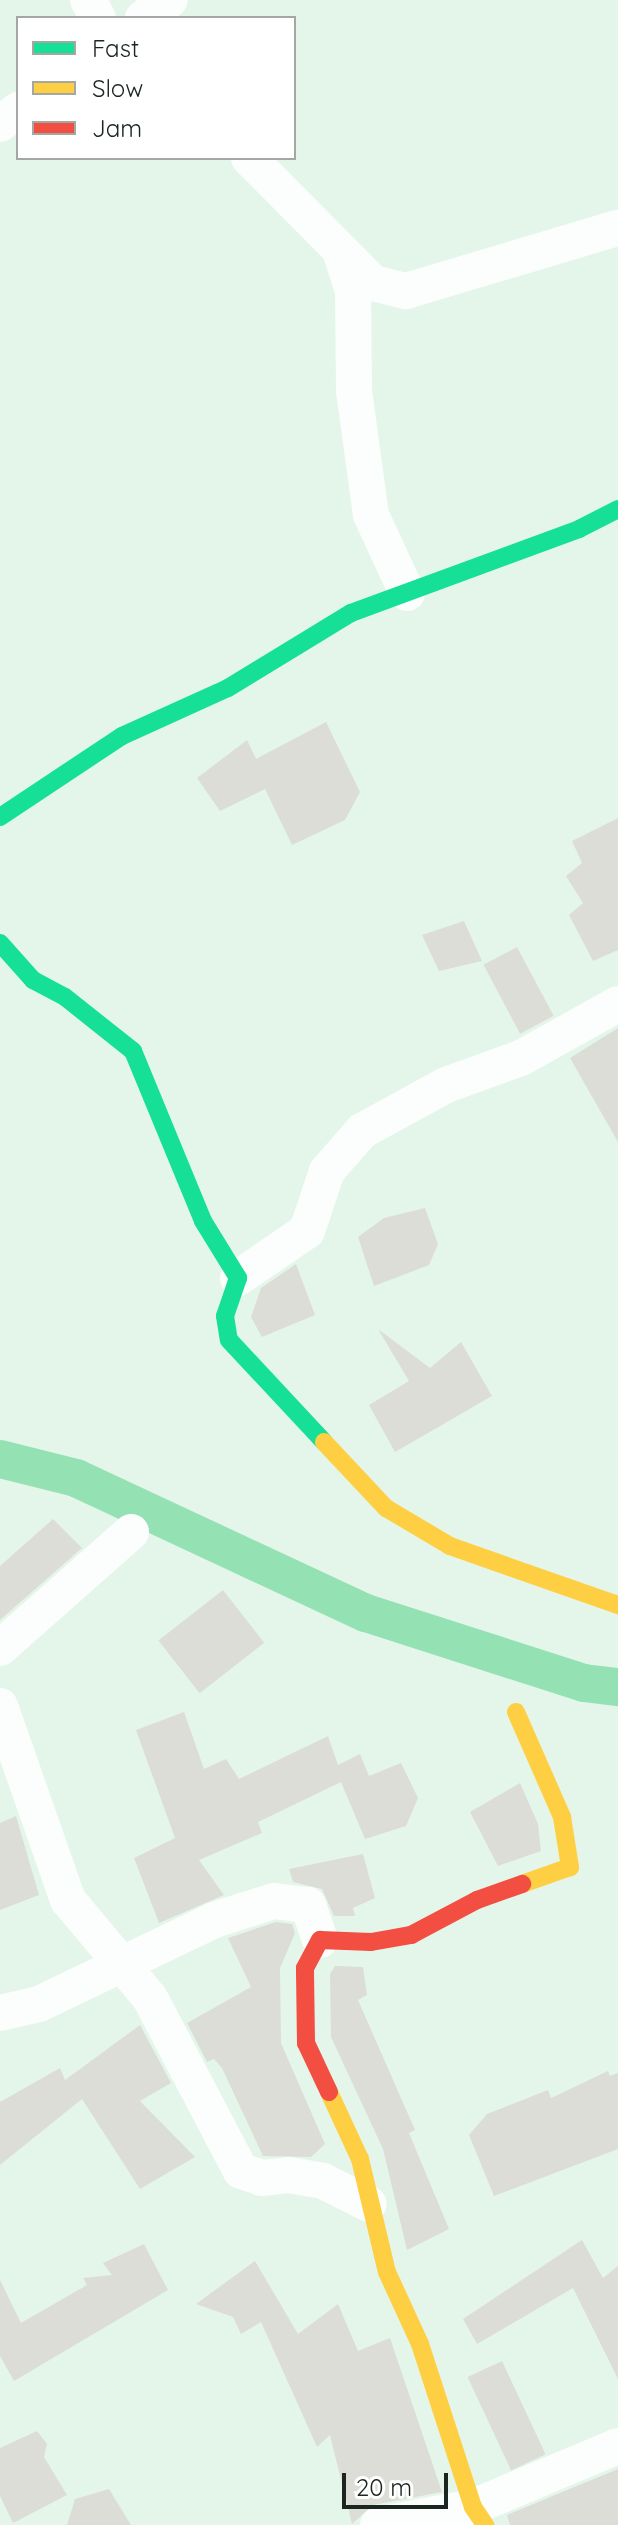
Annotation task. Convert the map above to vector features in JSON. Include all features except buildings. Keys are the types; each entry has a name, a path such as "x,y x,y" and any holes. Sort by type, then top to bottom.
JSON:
{"street":[{"path":"146,16 170,0"},
{"path":"0,124 16,112"},
{"path":"251,160 309,214 341,253 373,283 406,291 618,228"},
{"path":"341,253 353,292 354,391 371,515 407,593"},
{"path":"0,817 122,736 228,688 351,613 579,529 618,509"},
{"path":"0,943 33,980 65,997 133,1051 203,1221 238,1278"},
{"path":"618,1004 521,1058 446,1085 362,1131 327,1171 307,1231 238,1278 225,1316 229,1340 386,1508 450,1546 618,1605"},
{"path":"0,1648 131,1532"},
{"path":"0,1706 68,1900 119,1965 150,1998 241,2171 262,2178 289,2175 323,2181 369,2204"},
{"path":"320,1940 371,1942 411,1935 500,1890 570,1867 562,1817 516,1712"},
{"path":"0,2013 39,2004 214,1920 274,1901 308,1905 320,1940 305,1968 306,2043 360,2159 378,2248 440,2397 479,2516"},
{"path":"378,2525 479,2516 618,2446"}],"waterway":[{"path":"0,1459 76,1478 366,1613 584,1683 618,1687"}],"traffic: fast":[{"path":"0,817 122,736 228,688 351,613 579,529 618,509"},
{"path":"0,943 33,980 65,997 133,1051 203,1221 238,1278 225,1316 229,1340 324,1442"}],"traffic: slow":[{"path":"324,1442 386,1508 450,1546 618,1605"},
{"path":"516,1712 562,1817 570,1867 522,1884"},
{"path":"329,2092 360,2159 387,2272 420,2344 473,2507 485,2525"}],"traffic: jam":[{"path":"329,2092 306,2043 305,1968 320,1940 371,1942 411,1935 477,1900 522,1884"}]}
